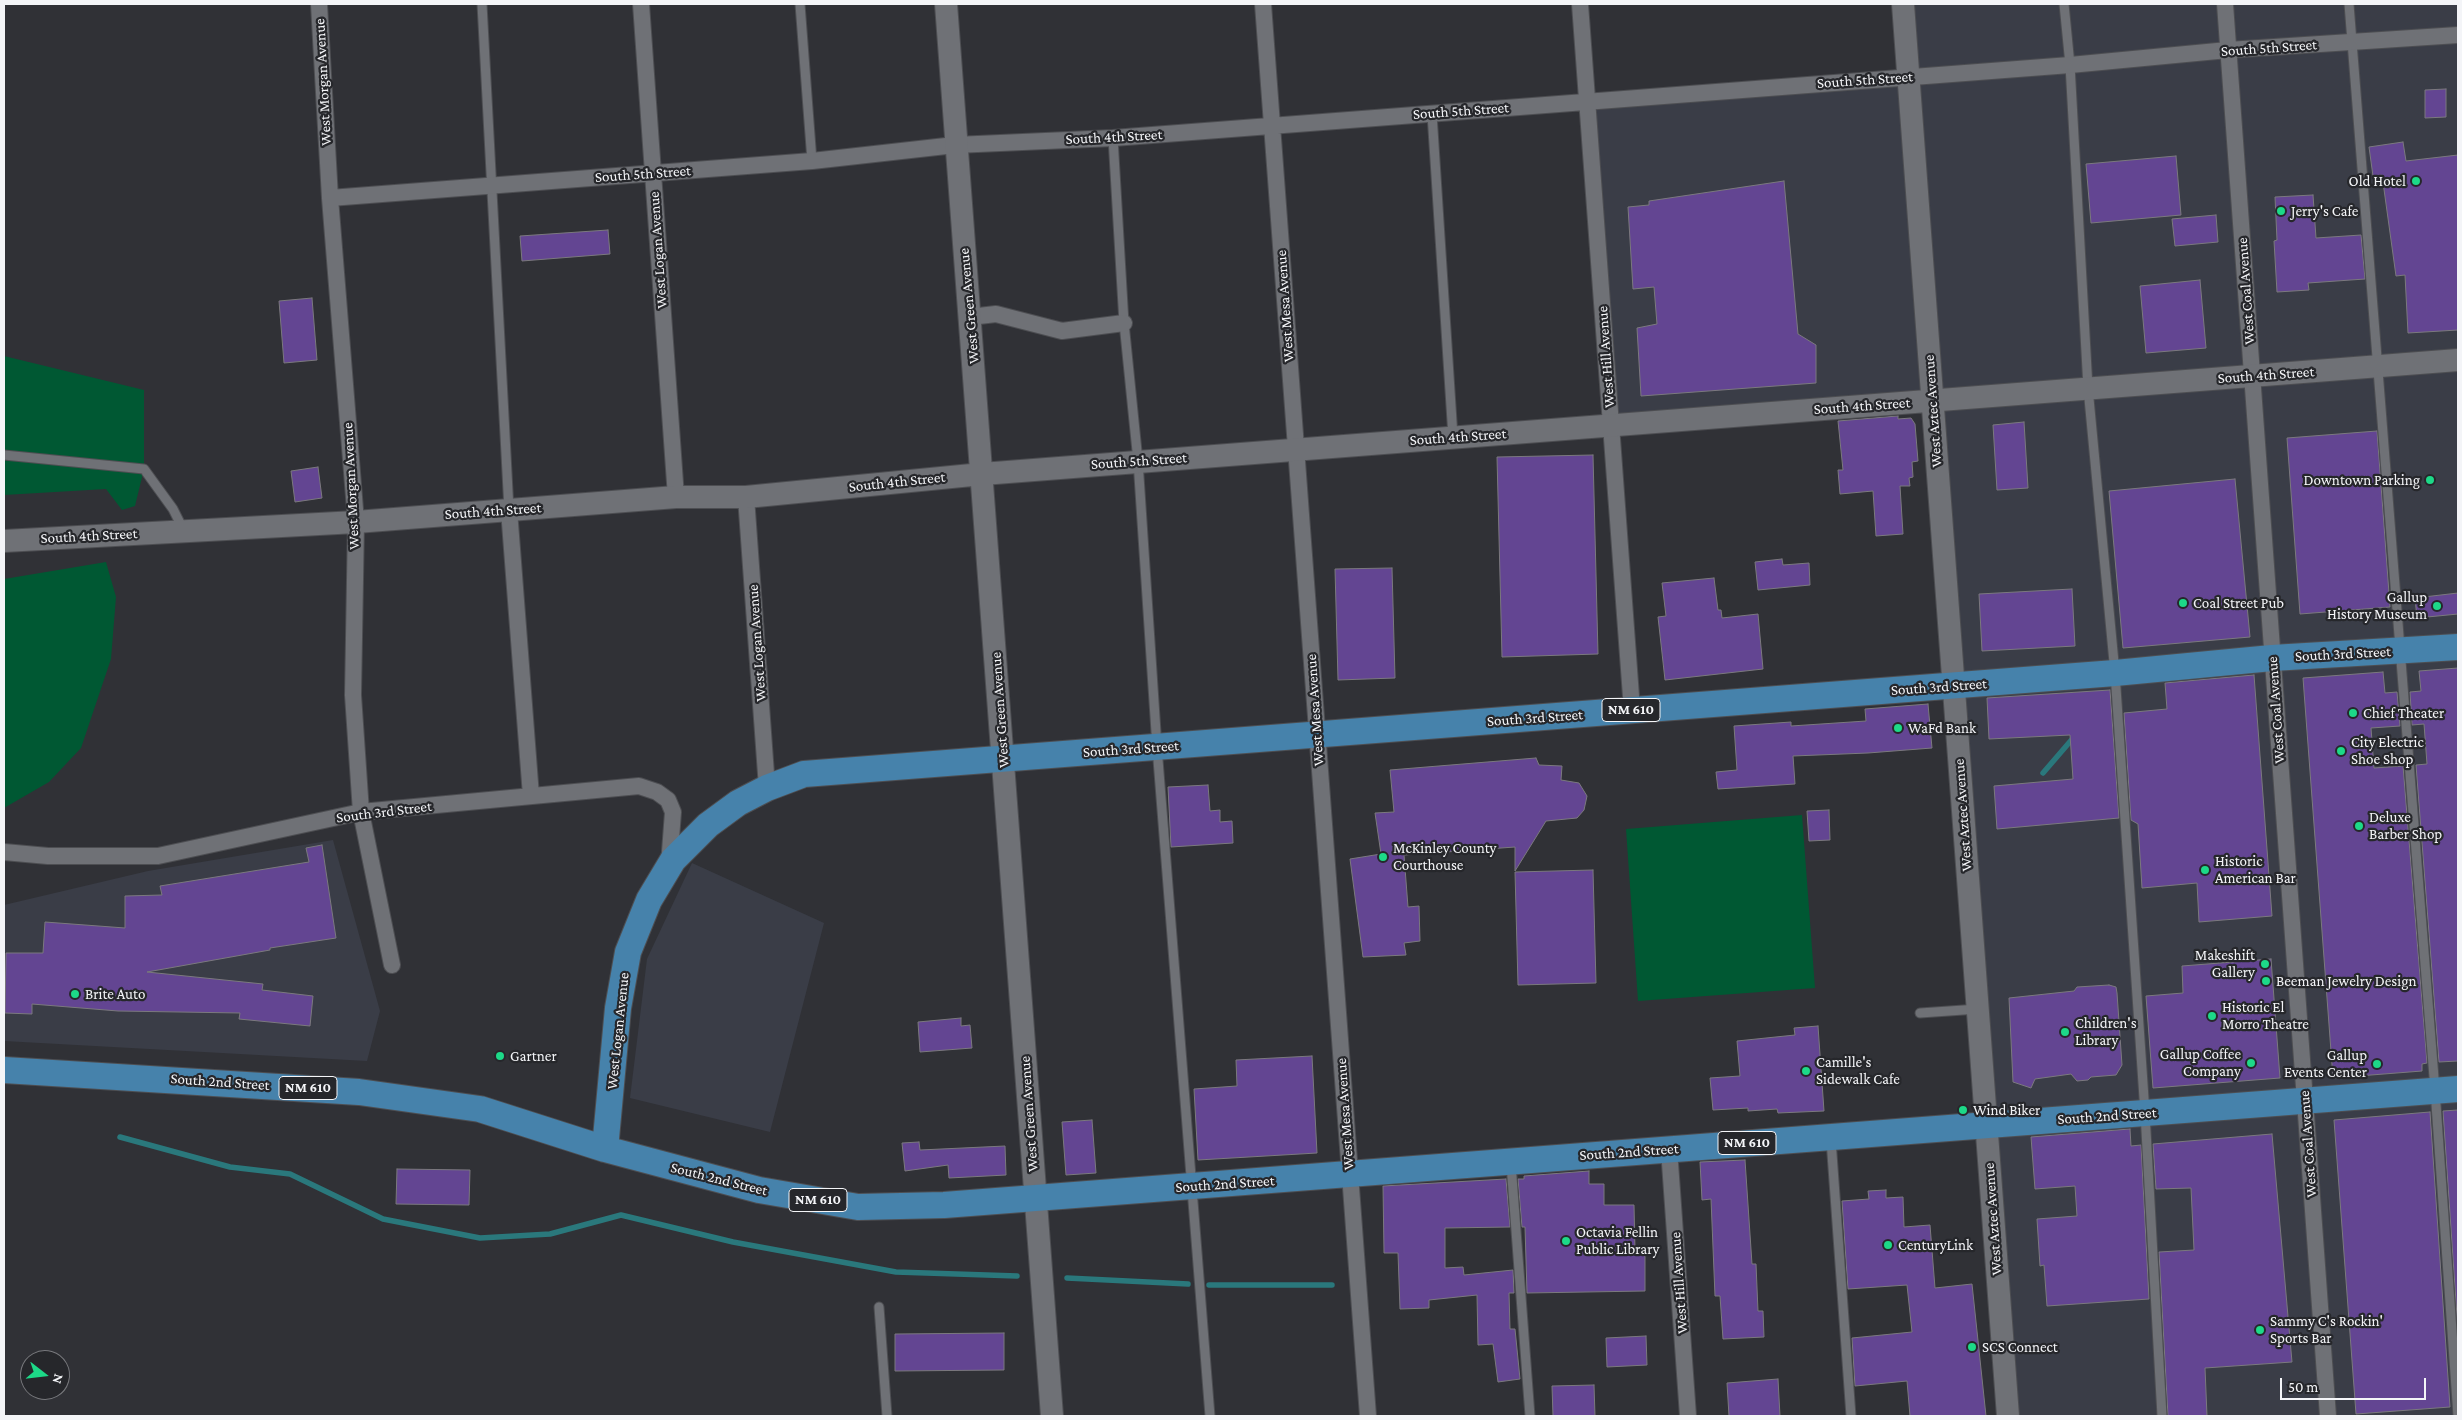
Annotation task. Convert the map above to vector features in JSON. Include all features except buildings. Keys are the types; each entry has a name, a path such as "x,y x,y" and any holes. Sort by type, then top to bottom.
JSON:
{"main road":[{"name":"South 3rd Street","path":"738,803 767,788 804,774 2115,673 2272,658 2458,647"},
{"name":"West Logan Avenue","path":"605,1150 618,1008 628,952 649,900 669,865 708,824 738,803"},
{"name":"South 2nd Street","path":"4,1070 359,1092 480,1109 605,1150 759,1190 858,1207 944,1206 2446,1090"}],"street":[{"name":"West Morgan Avenue","path":"319,4 330,198 356,522 352,695 361,812 392,965"},
{"name":"West Logan Avenue","path":"641,4 676,497"},
{"name":"West Green Avenue","path":"946,4 955,145 982,474 1052,1416"},
{"name":"West Mesa Avenue","path":"1263,4 1368,1416"},
{"name":"West Hill Avenue","path":"1580,4 1632,710"},
{"name":"West Aztec Avenue","path":"1903,4 2008,1416"},
{"name":"West Coal Avenue","path":"2225,4 2328,1416"},
{"name":"South 5th Street","path":"1272,126 2070,65 2228,50 2458,35"},
{"name":"South 4th Street","path":"955,145 1113,138 1272,126"},
{"name":"South 5th Street","path":"330,198 812,161 955,145"},
{"path":"970,317 996,314 1062,331 1124,323"},
{"name":"South 4th Street","path":"1296,449 2458,360"},
{"name":"South 5th Street","path":"982,474 1296,449"},
{"name":"South 4th Street","path":"4,541 356,522 676,497 746,497 982,474"},
{"name":"West Logan Avenue","path":"746,497 767,788"},
{"path":"509,510 530,796"},
{"name":"South 3rd Street","path":"4,852 48,856 158,856 361,812 640,786 657,792 668,800 673,812 669,865"},
{"name":"West Hill Avenue","path":"1669,1149 1688,1416"}],"lane":[{"path":"482,4 509,510"},
{"path":"800,4 812,161"},
{"path":"2064,4 2070,65 2088,388 2115,673 2145,1113 2162,1416"},
{"path":"2349,4 2376,366 2400,651 2446,1090 2458,1416"},
{"path":"1432,114 1453,437"},
{"path":"1113,138 1124,323 1138,462 1157,747 1210,1416"},
{"path":"4,455 144,469 173,509 183,530"},
{"path":"1920,1013 1978,1009"},
{"path":"1831,1137 1851,1416"},
{"path":"1511,1162 1530,1416"},
{"path":"879,1307 887,1416"}],"shaded area":[{"path":"1903,4 2458,4 2458,1416 2008,1416 1933,401 1611,425 1587,102 1908,77"},
{"path":"333,840 380,1011 367,1061 4,1041 4,905 148,871"},
{"path":"692,863 824,923 770,1132 630,1098 647,959"}],"green space":[{"path":"4,356 144,390 144,469 135,506 122,510 106,489 4,495"},
{"path":"106,562 116,597 111,659 81,748 49,782 4,808 4,579"},
{"path":"1802,815 1815,988 1638,1001 1626,829"}],"waterway":[{"path":"2043,773 2074,737"},
{"path":"120,1137 230,1167 290,1174 383,1219 480,1238 550,1234 621,1215 733,1242 896,1272 1017,1276"},
{"path":"1067,1278 1188,1284"},
{"path":"1209,1285 1332,1285"}],"place":[{"name":"Old Hotel","path":"2416,181"},
{"name":"Jerry's Cafe","path":"2281,211"},
{"name":"Downtown Parking","path":"2430,480"},
{"name":"Coal Street Pub","path":"2183,603"},
{"name":"Gallup History Museum","path":"2437,606"},
{"name":"Chief Theater","path":"2353,713"},
{"name":"WaFd Bank","path":"1898,728"},
{"name":"City Electric Shoe Shop","path":"2341,751"},
{"name":"Deluxe Barber Shop","path":"2359,826"},
{"name":"McKinley County Courthouse","path":"1383,857"},
{"name":"Historic American Bar","path":"2205,870"},
{"name":"Makeshift Gallery","path":"2265,964"},
{"name":"Beeman Jewelry Design","path":"2266,981"},
{"name":"Brite Auto","path":"75,994"},
{"name":"Historic El Morro Theatre","path":"2212,1016"},
{"name":"Children's Library","path":"2065,1032"},
{"name":"Gartner","path":"500,1056"},
{"name":"Gallup Coffee Company","path":"2251,1063"},
{"name":"Gallup Events Center","path":"2377,1064"},
{"name":"Camille's Sidewalk Cafe","path":"1806,1071"},
{"name":"Wind Biker","path":"1963,1110"},
{"name":"Octavia Fellin Public Library","path":"1566,1241"},
{"name":"CenturyLink","path":"1888,1245"},
{"name":"Sammy C's Rockin' Sports Bar","path":"2260,1330"},
{"name":"SCS Connect","path":"1972,1347"}]}
